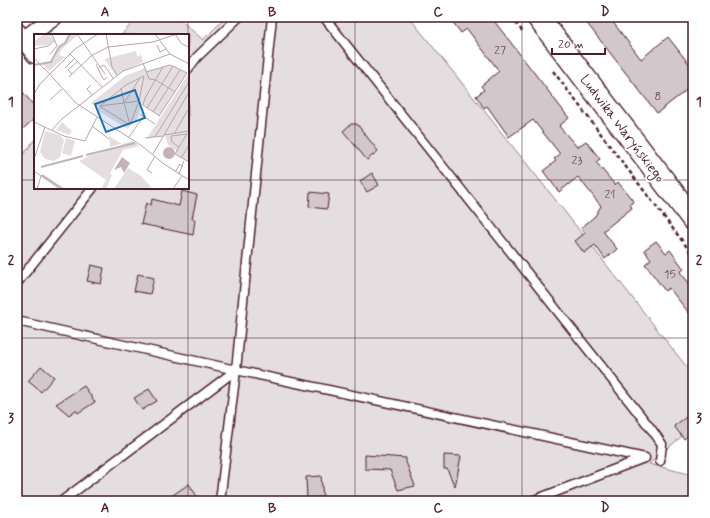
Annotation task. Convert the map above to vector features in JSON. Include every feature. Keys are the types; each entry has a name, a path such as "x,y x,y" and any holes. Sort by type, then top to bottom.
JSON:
{"street":[{"path":"34,54 20,35 54,17"},
{"name":"Ludwika Waryńskiego","path":"538,17 693,219"}],"lane":[{"path":"189,68 238,17"},
{"path":"220,501 236,370 272,17"},
{"path":"324,17 652,430 662,444 660,461"},
{"path":"17,283 92,189"},
{"path":"17,321 645,458 532,501"},
{"path":"62,501 236,370"}],"path":[{"path":"511,17 525,36"},
{"path":"549,67 693,255"}],"shaded area":[{"path":"138,17 177,17 203,40 226,17 409,17 693,375 693,427 649,464 693,475 693,501 17,501 17,163 34,140 34,189 189,189 189,34 122,34"}],"building":[{"path":"449,17 491,17 569,118 559,126 577,147 586,141 600,159 596,162 615,185 618,182 634,202 630,204 632,208 603,231 617,249 605,259 595,245 584,253 575,241 585,233 581,228 595,216 601,206 578,177 559,192 543,171 556,161 554,159 560,154 533,120 509,137 487,106 484,108 476,96 484,90 481,86 499,71 467,29 461,33"},
{"path":"582,17 609,17 641,59 668,37 693,69 693,85 657,113"},
{"path":"17,85 34,106 34,119 23,129 17,121"},
{"path":"351,124 357,124 378,151 367,160 343,131"},
{"path":"372,173 379,185 367,192 360,181"},
{"path":"182,191 197,195 192,219 195,219 193,235 141,224 146,203 151,205 152,199 179,206"},
{"path":"310,192 329,194 327,209 309,207"},
{"path":"656,241 666,253 670,250 684,269 680,272 693,288 693,318 669,288 665,291 645,264 651,259 644,250"},
{"path":"91,265 104,268 101,284 87,281"},
{"path":"138,274 154,278 150,294 134,291"},
{"path":"41,366 54,377 41,392 28,381"},
{"path":"84,386 95,402 78,413 76,410 69,415 56,404"},
{"path":"149,389 157,401 142,410 134,398"},
{"path":"693,412 693,432 684,439 674,426"},
{"path":"365,455 406,458 406,462 415,486 398,490 390,470 365,469"},
{"path":"444,455 461,456 455,487 447,469 444,469"},
{"path":"321,476 323,497 307,498 306,477"},
{"path":"189,484 200,501 164,501"}]}
